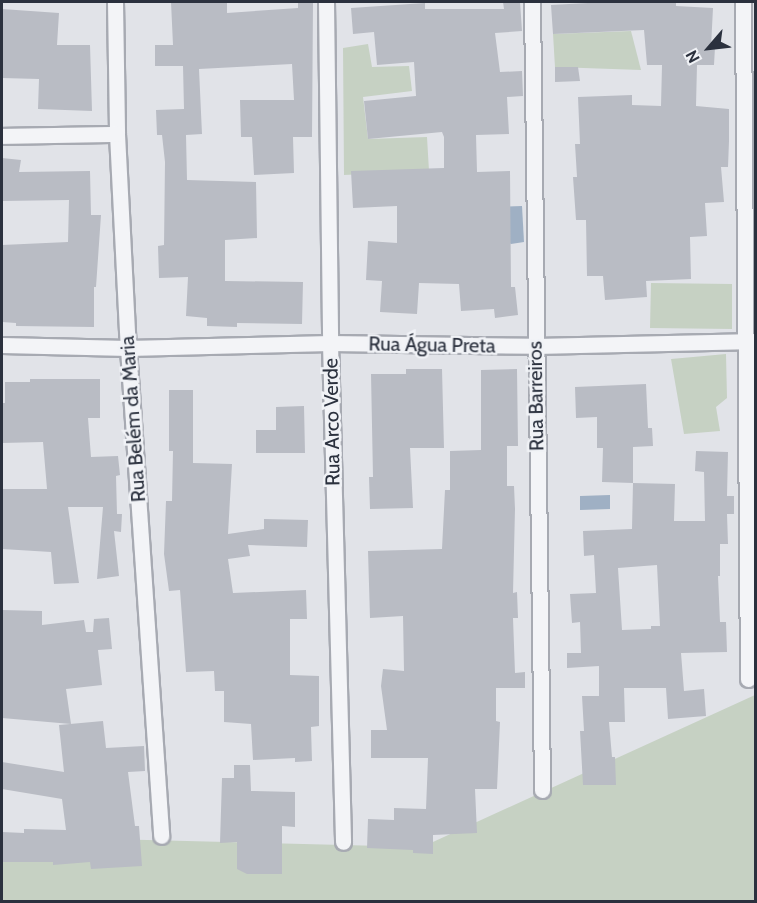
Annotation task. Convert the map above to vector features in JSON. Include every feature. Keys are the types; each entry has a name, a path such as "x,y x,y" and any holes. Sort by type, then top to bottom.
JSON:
{"street":[{"name":"Rua Belém da Maria","path":"115,2 117,134 128,348 161,836"},
{"name":"Rua Arco Verde","path":"326,2 330,344 343,843"},
{"name":"Rua Barreiros","path":"532,2 542,790"},
{"path":"743,2 749,193 748,678"},
{"path":"2,136 117,134"},
{"name":"Rua Água Preta","path":"2,345 128,348 330,344 535,346 750,341"}],"green space":[{"path":"631,31 641,70 555,67 553,34"},
{"path":"368,44 372,67 409,66 412,91 363,97 368,139 427,137 429,171 344,175 343,48"},
{"path":"651,283 732,284 732,329 650,328"},
{"path":"726,354 727,398 716,407 720,431 684,434 671,359"},
{"path":"755,695 755,901 2,902 2,833 68,838 422,847"}],"water":[{"path":"522,206 524,242 511,244 455,208"},
{"path":"610,495 610,509 580,510 580,496"}],"building":[{"path":"171,2 227,2 227,13 298,8 298,2 313,2 312,137 293,137 294,173 254,175 252,137 241,137 240,100 294,100 292,64 199,69 202,134 186,135 187,180 256,182 257,238 225,240 225,281 303,282 302,324 237,323 237,327 207,326 207,318 186,316 188,277 159,278 158,246 164,245 165,162 162,135 157,135 156,110 184,109 183,66 155,66 155,45 173,45"},
{"path":"503,2 520,2 522,31 495,33 500,72 522,71 523,96 507,97 509,134 476,135 477,172 510,171 511,287 515,287 518,315 495,318 494,309 461,311 459,284 419,283 417,314 380,312 382,281 366,280 368,241 397,243 397,206 353,208 351,171 444,168 444,137 442,132 368,139 364,101 416,96 414,62 377,65 374,32 353,34 351,8 425,3 425,9 504,9"},
{"path":"676,2 676,6 713,8 711,47 715,47 714,65 697,65 696,106 729,109 729,141 728,167 721,167 724,202 705,203 707,236 690,237 691,279 646,281 647,297 605,300 603,276 587,276 586,220 576,220 573,177 577,177 575,144 580,144 578,97 632,95 632,105 661,106 662,65 647,65 644,30 553,34 551,5"},
{"path":"2,9 59,13 57,45 90,45 92,111 38,109 39,79 2,78"},
{"path":"555,67 578,67 580,81 555,82"},
{"path":"2,158 21,160 19,172 90,171 91,215 101,215 96,287 94,287 94,327 16,326 16,323 2,322 2,245 68,242 69,200 2,201"},
{"path":"406,369 442,369 444,448 410,448 413,508 370,509 369,477 373,477 371,374 406,374"},
{"path":"517,369 518,446 507,446 507,486 514,486 515,509 513,593 517,592 518,618 513,618 515,673 525,672 525,688 496,688 496,721 500,722 497,789 475,789 477,833 433,835 433,854 413,853 413,850 367,848 368,819 394,820 394,808 426,809 428,758 371,758 371,730 387,730 381,686 383,669 404,671 403,616 370,618 368,551 442,549 445,490 450,490 450,451 481,450 481,370"},
{"path":"30,379 100,379 100,418 88,418 91,457 118,456 120,475 116,476 117,514 122,514 121,532 114,531 119,576 97,579 103,507 68,507 79,583 54,584 51,552 2,549 2,489 47,489 43,442 2,443 2,403 5,403 5,382 30,382"},
{"path":"646,384 648,428 652,428 653,446 633,447 633,483 602,482 603,448 597,448 597,417 576,418 575,387"},
{"path":"169,390 193,390 193,463 232,464 228,534 264,529 264,519 308,520 307,547 248,545 250,556 228,559 233,593 306,590 307,619 290,619 290,675 319,676 319,726 311,727 312,761 295,762 295,758 253,760 251,724 224,722 224,691 215,691 214,671 186,672 180,590 169,591 164,554 166,501 172,501 173,451 169,451"},
{"path":"304,406 305,453 256,453 256,430 276,430 276,407"},
{"path":"696,451 728,452 727,496 734,496 734,514 727,514 728,544 720,544 720,576 718,576 720,622 726,622 727,652 681,653 684,691 704,689 706,716 668,719 666,688 624,688 625,722 609,722 612,757 615,757 616,785 583,785 580,731 584,731 582,696 599,696 599,666 567,668 567,653 581,653 580,622 572,623 570,594 596,593 594,555 584,556 583,531 632,529 633,483 675,484 674,521 705,521 704,472 695,471","holes":["657,565 660,626 651,626 651,629 622,630 618,568"]},
{"path":"2,610 42,611 42,625 84,620 86,632 93,632 94,619 109,618 112,649 98,650 102,685 66,689 71,724 2,718"},
{"path":"103,721 106,748 144,746 145,771 128,772 135,826 139,826 142,866 91,869 90,862 53,865 53,862 2,862 2,832 24,833 24,829 66,830 62,799 2,789 2,762 64,772 59,725"},
{"path":"234,765 250,765 251,791 295,792 295,827 282,826 282,874 247,874 237,869 237,842 220,843 222,778 234,778"}]}
